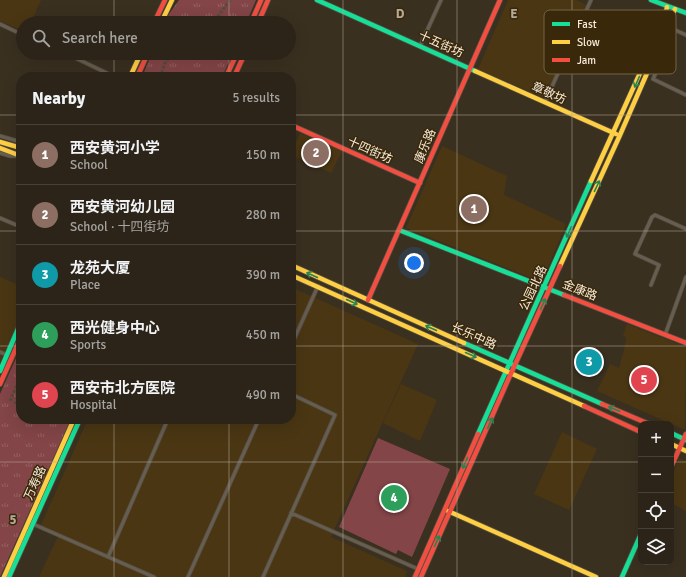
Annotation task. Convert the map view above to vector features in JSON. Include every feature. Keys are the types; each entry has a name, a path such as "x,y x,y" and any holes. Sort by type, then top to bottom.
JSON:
{"main road":[{"path":"157,16 165,0"},
{"path":"165,16 172,0"},
{"path":"253,16 261,0"},
{"path":"261,16 268,0"},
{"name":"十五街坊","path":"317,0 469,68"},
{"name":"康乐路","path":"368,300 500,0"},
{"path":"651,0 686,13"},
{"path":"132,72 138,60"},
{"path":"139,72 145,60"},
{"path":"228,72 234,60"},
{"path":"236,72 242,60"},
{"name":"章敬坊","path":"469,68 620,135"},
{"name":"公园北路","path":"415,577 509,363 640,74"},
{"name":"公园北路","path":"421,577 647,74"},
{"name":"十四街坊","path":"296,127 420,183"},
{"path":"0,142 16,147"},
{"path":"0,148 16,154"},
{"name":"金康路","path":"399,230 686,343"},
{"name":"长乐中路","path":"298,268 515,366 643,421"},
{"name":"长乐中路","path":"296,277 638,431"},
{"path":"0,370 16,333"},
{"path":"0,384 16,348"},
{"name":"万寿路","path":"4,577 72,424"},
{"path":"9,577 78,424"},
{"path":"674,434 685,440"},
{"path":"674,461 685,440 686,434"},
{"path":"674,445 686,451"},
{"path":"445,509 596,577"},
{"path":"622,577 638,541"}],"street":[{"path":"420,46 440,0"},
{"path":"586,10 591,0"},
{"path":"0,24 16,31"},
{"path":"676,30 686,35"},
{"path":"80,60 105,72"},
{"path":"545,102 558,74"},
{"path":"655,74 653,79 686,95"},
{"path":"0,136 16,141"},
{"path":"0,153 16,156"},
{"path":"651,285 659,265 635,254 652,217 655,215 686,228"},
{"path":"0,218 16,226"},
{"path":"665,335 686,278"},
{"path":"296,335 318,286"},
{"path":"0,352 6,355"},
{"path":"263,577 335,415 296,396"},
{"path":"108,557 166,424"},
{"path":"188,577 256,424"},
{"path":"291,513 418,570"},
{"path":"33,524 154,577"}],"shaded area":[{"path":"0,0 41,0 34,16 16,16 16,28 0,21"},
{"path":"508,0 576,0 586,5 584,10 544,10 544,74 556,74 545,98 478,69"},
{"path":"300,133 342,151 331,173 296,157 296,143"},
{"path":"442,146 507,176 504,195 566,224 542,282 406,228"},
{"path":"0,277 16,284 16,326 0,363"},
{"path":"296,289 418,344 331,537 407,571 405,577 39,577 58,536 40,527 86,424 296,424"},
{"path":"627,324 686,347 685,430 674,425 674,421 665,421 597,391 610,364 619,368 626,337 623,336"},
{"path":"401,384 437,400 420,441 383,423"},
{"path":"562,432 597,449 569,510 534,494"},
{"path":"679,458 686,461 686,511 674,505 674,470"}],"green space":[{"path":"179,0 256,0 249,16 168,16"},
{"path":"149,60 230,60 224,72 144,72"},
{"path":"16,358 16,424 69,424 0,577 0,394"},
{"path":"378,438 450,469 412,557 398,550 396,554 339,527"}],"tunnel":[{"path":"218,16 230,0"},
{"path":"162,72 167,60"},
{"path":"10,401 16,387"}],"traffic: fast":[{"path":"317,0 475,71"},
{"path":"651,0 686,13"},
{"path":"478,434 591,181"},
{"path":"399,230 564,295"},
{"path":"0,371 16,334"},
{"path":"464,343 602,404"},
{"path":"9,577 78,424"},
{"path":"674,434 686,440"},
{"path":"622,577 638,541"}],"traffic: slow":[{"path":"164,16 172,0"},
{"path":"132,72 138,60"},
{"path":"475,71 616,134"},
{"path":"591,181 640,74"},
{"path":"560,266 647,74"},
{"path":"0,142 16,147"},
{"path":"0,148 16,154"},
{"path":"296,267 464,343"},
{"path":"296,277 584,406"},
{"path":"4,577 72,424"},
{"path":"674,445 686,451"},
{"path":"448,511 596,577"}],"traffic: jam":[{"path":"157,16 165,0"},
{"path":"254,16 261,0"},
{"path":"261,16 268,0"},
{"path":"368,300 500,0"},
{"path":"139,72 145,60"},
{"path":"228,72 234,60"},
{"path":"236,72 242,60"},
{"path":"296,127 420,183"},
{"path":"421,577 560,266"},
{"path":"564,295 686,343"},
{"path":"0,384 16,348"},
{"path":"602,404 642,421"},
{"path":"584,406 638,431"},
{"path":"415,577 478,434"},
{"path":"674,460 686,434"}],"place":[{"name":"西安黄河幼儿园","path":"316,153"},
{"name":"西安黄河小学","path":"474,209"},
{"name":"龙苑大厦","path":"589,362"},
{"name":"西安市北方医院","path":"644,380"},
{"name":"西光健身中心","path":"394,498"}]}
